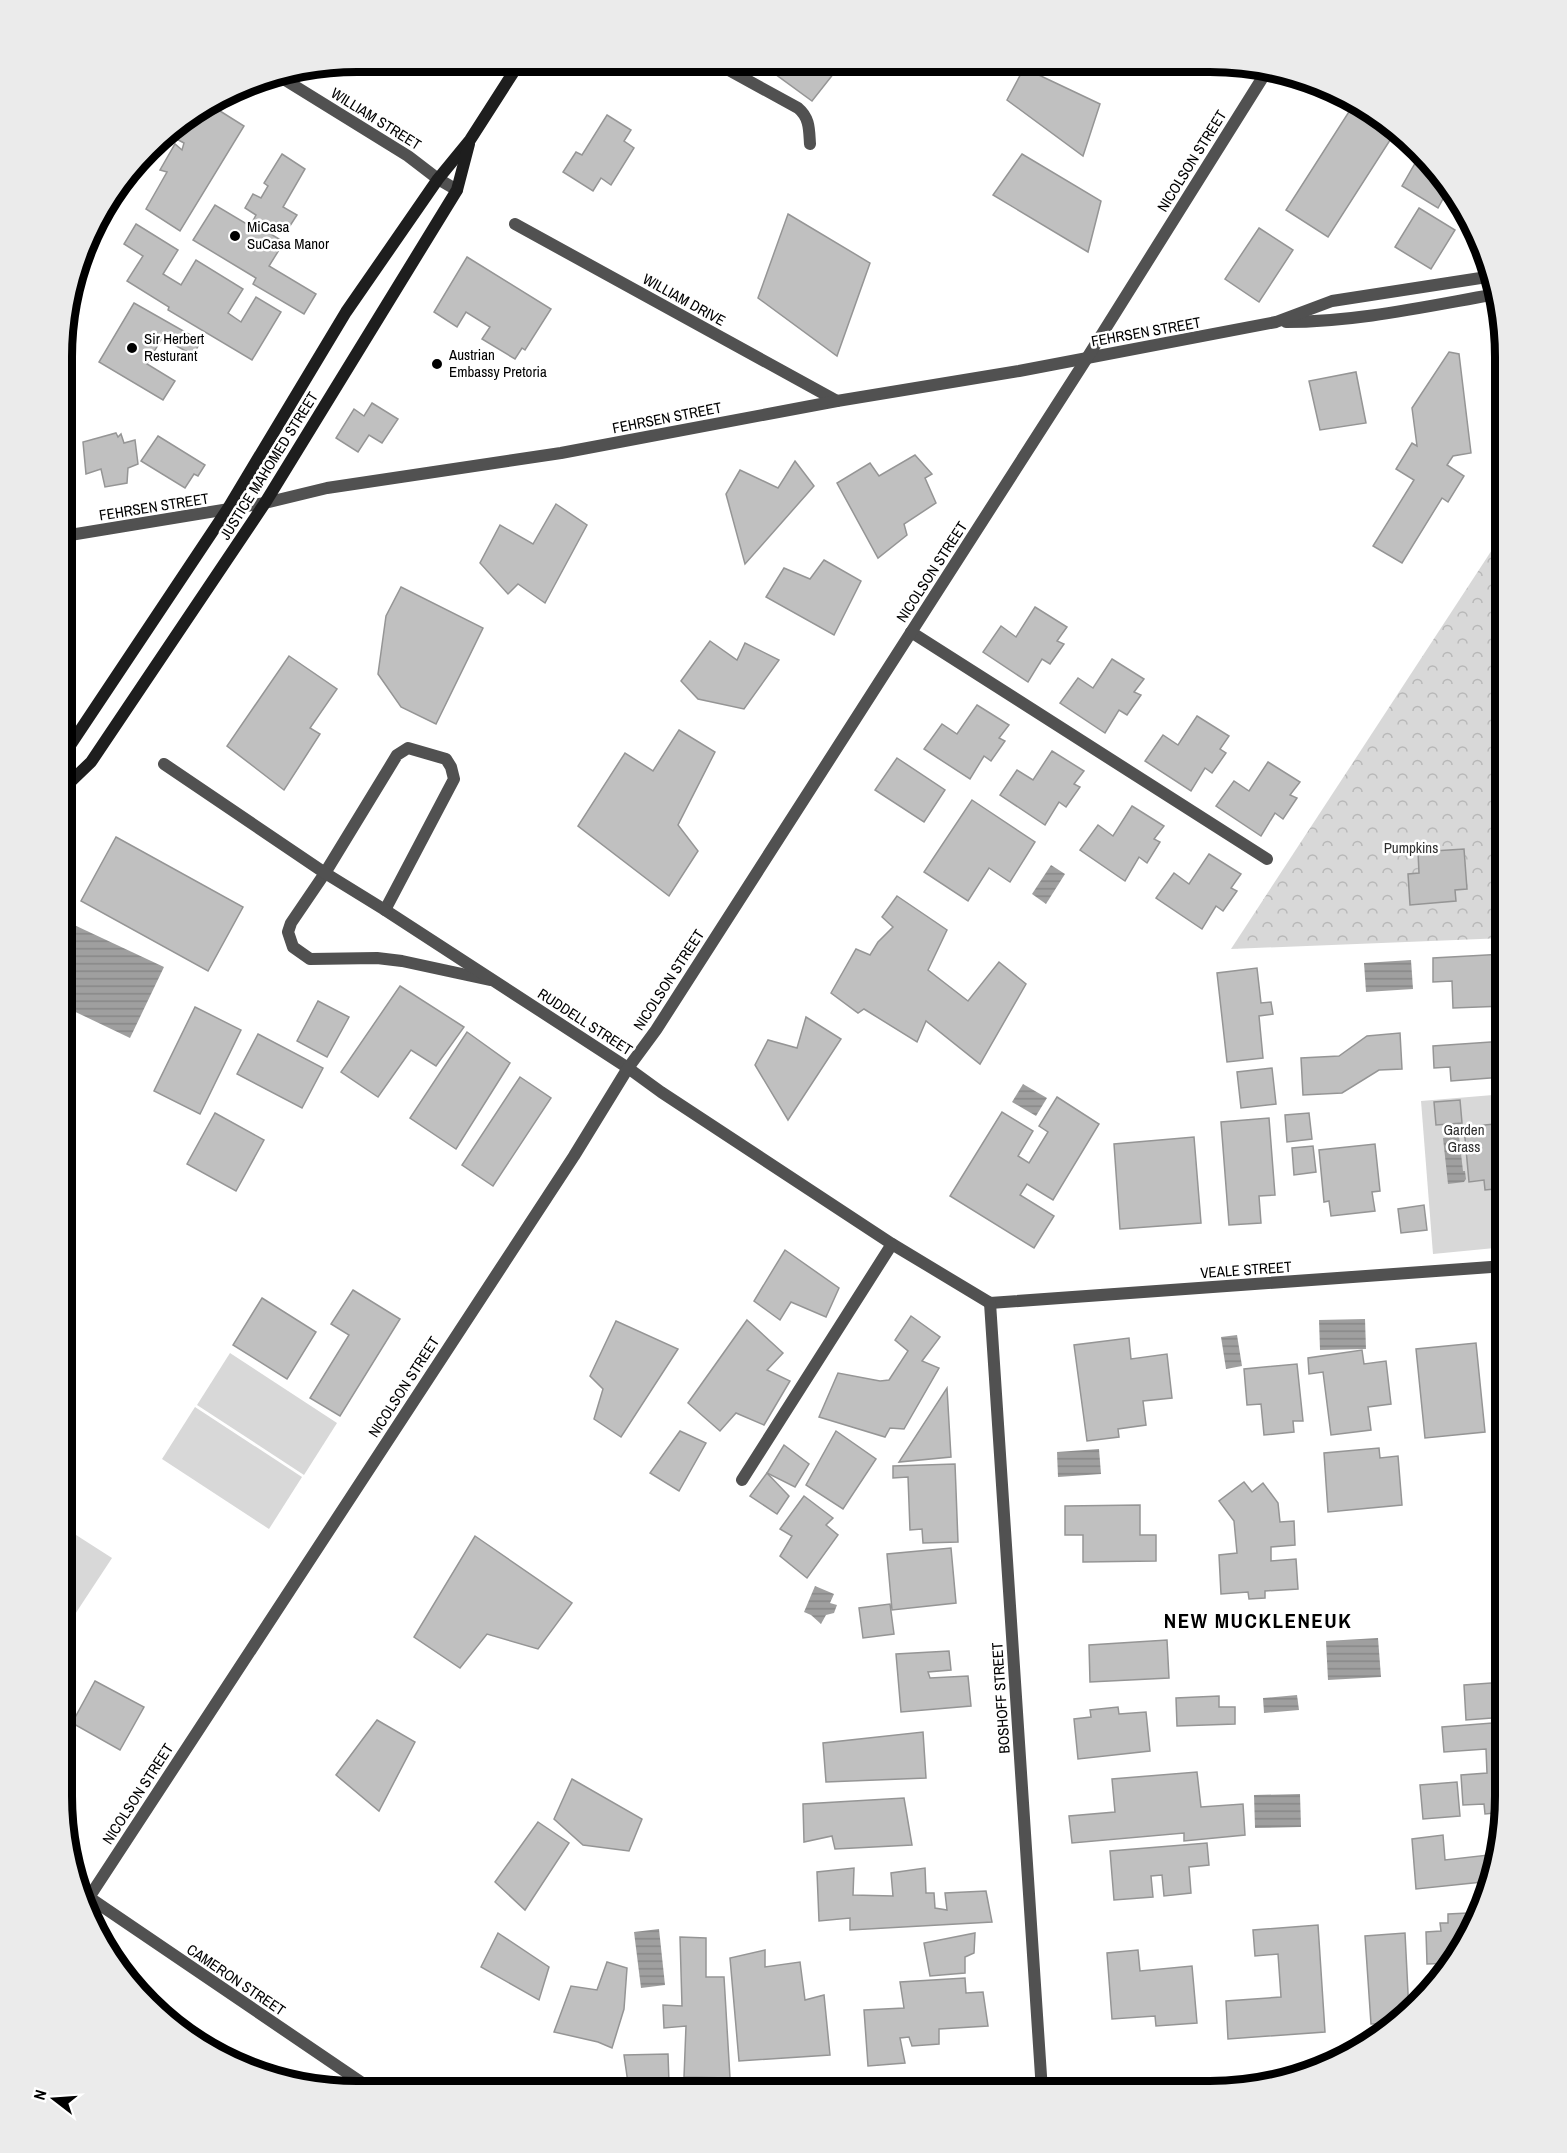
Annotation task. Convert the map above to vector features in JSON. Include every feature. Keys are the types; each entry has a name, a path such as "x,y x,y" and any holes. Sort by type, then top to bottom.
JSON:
{"main road":[{"name":"JUSTICE MAHOMED STREET","path":"72,742 227,510 346,312 438,179 470,140 514,72"},
{"name":"JUSTICE MAHOMED STREET","path":"72,780 91,762 265,503 457,190 470,140"}],"street":[{"path":"732,72 805,114 808,121 810,144"},
{"name":"NICOLSON STREET","path":"89,1893 574,1156 628,1068 662,1020 1087,358 1263,77"},
{"name":"WILLIAM STREET","path":"287,81 408,156 457,190"},
{"name":"WILLIAM DRIVE","path":"516,224 837,401"},
{"name":"FEHRSEN STREET","path":"72,535 227,510 327,488 561,453 837,401 1019,371 1276,322 1332,302 1484,279"},
{"name":"FEHRSEN STREET","path":"1276,322 1313,322 1354,318 1488,295"},
{"path":"911,632 1267,859"},
{"path":"385,910 454,778 452,767 446,759 408,748 397,754 325,873 291,923 288,932 290,939 293,947 310,960 377,958 402,961 494,981"},
{"name":"RUDDELL STREET","path":"164,764 325,873 628,1068 892,1244 990,1303"},
{"path":"742,1480 892,1244"},
{"name":"VEALE STREET","path":"990,1303 1495,1267"},
{"name":"BOSHOFF STREET","path":"990,1303 1041,2081"},
{"name":"CAMERON STREET","path":"93,1903 359,2081"}],"green space":[{"name":"Pumpkins","path":"1495,545 1495,938 1231,949"},
{"name":"Garden Grass","path":"1495,1095 1495,1248 1433,1254 1421,1101"},
{"path":"230,1353 337,1423 304,1475 197,1405"},
{"path":"195,1407 302,1477 269,1529 162,1459"},
{"path":"72,1532 112,1558 72,1619"}],"shaded area":[{"path":"1051,865 1065,874 1046,904 1032,894"},
{"path":"72,924 164,967 130,1038 72,1010"},
{"path":"1411,960 1413,989 1366,992 1364,963"},
{"path":"1023,1084 1047,1098 1036,1116 1012,1102"},
{"path":"1459,1136 1466,1179 1464,1182 1448,1184 1443,1138"},
{"path":"1365,1319 1366,1349 1320,1350 1319,1320"},
{"path":"1237,1335 1242,1366 1226,1369 1221,1337"},
{"path":"1099,1449 1101,1474 1058,1477 1057,1452"},
{"path":"815,1586 834,1594 830,1603 837,1605 834,1613 826,1615 821,1624 804,1612"},
{"path":"1378,1638 1381,1677 1328,1680 1326,1641"},
{"path":"1297,1695 1299,1710 1264,1713 1263,1698"},
{"path":"1300,1794 1301,1827 1255,1828 1254,1795"},
{"path":"659,1929 665,1985 641,1988 634,1932"}],"building":[{"path":"772,72 835,72 812,101"},
{"path":"1022,72 1032,72 1100,104 1083,156 1007,100"},
{"path":"216,109 244,126 180,231 146,209 167,172 160,170 175,144 182,150 184,143 175,138"},
{"path":"1351,109 1392,138 1328,237 1286,210"},
{"path":"607,115 631,130 624,141 634,148 611,185 601,178 593,191 563,172 576,152 582,155"},
{"name":"MiCasa SuCasa Manor","path":"282,154 305,169 283,207 297,215 286,232 275,225 269,233 284,242 269,266 316,294 304,314 253,284 256,278 193,240 215,205 250,226 256,215 245,208 253,194 261,198 268,186 264,183"},
{"path":"1022,154 1101,201 1088,252 993,195"},
{"path":"1417,160 1445,195 1438,208 1402,186"},
{"path":"1419,208 1455,230 1431,269 1395,247"},
{"path":"788,214 870,263 837,356 758,298"},
{"path":"136,224 178,250 163,274 181,285 196,260 243,289 228,313 241,322 256,297 281,312 252,360 168,310 169,307 127,281 143,256 124,244"},
{"path":"1259,228 1293,250 1259,302 1225,279"},
{"path":"467,257 551,309 525,350 522,348 515,359 482,339 490,327 466,312 457,327 434,312"},
{"name":"Sir Herbert Resturant","path":"134,303 201,341 193,355 162,338 147,364 175,381 163,400 99,362"},
{"path":"1449,352 1459,354 1471,453 1453,456 1447,465 1464,476 1448,502 1442,498 1402,563 1373,546 1414,480 1396,469 1412,443 1417,446 1412,408"},
{"path":"1356,372 1366,423 1320,430 1309,381"},
{"path":"372,403 398,419 382,443 369,435 358,452 336,438 354,409 364,416"},
{"path":"116,433 118,437 121,434 124,443 135,440 138,464 128,468 127,483 105,487 101,469 86,474 83,442"},
{"path":"158,436 205,465 198,476 194,474 185,488 141,461"},
{"path":"915,455 932,474 925,478 936,503 904,524 907,535 878,558 837,483 870,463 879,476"},
{"path":"795,461 814,486 745,564 726,494 740,470 778,488"},
{"path":"556,504 587,525 545,603 518,584 508,594 480,563 500,525 533,544"},
{"path":"824,560 861,581 834,635 766,597 784,568 810,579"},
{"path":"401,587 483,628 436,724 401,707 378,674 386,616"},
{"path":"1035,607 1067,627 1057,641 1064,644 1050,664 1042,659 1028,682 983,652 1001,626 1016,637"},
{"path":"710,641 737,660 745,643 779,660 744,709 698,699 681,681"},
{"path":"289,656 337,689 310,728 320,734 284,790 227,746"},
{"path":"1112,659 1144,679 1134,692 1141,695 1127,715 1119,710 1105,733 1060,703 1078,678 1093,688"},
{"path":"977,705 1009,725 999,738 1005,741 991,761 984,756 970,779 924,749 942,724 957,734"},
{"path":"1197,716 1229,736 1220,749 1226,753 1212,773 1205,768 1191,791 1145,761 1163,735 1178,745"},
{"path":"679,730 715,752 678,825 698,851 669,896 578,826 625,753 653,771"},
{"path":"1052,751 1084,771 1074,784 1080,787 1066,807 1059,802 1045,825 1000,795 1017,770 1033,780"},
{"path":"897,758 945,790 924,822 875,790"},
{"path":"1268,762 1300,782 1290,795 1297,798 1283,819 1275,813 1261,836 1216,806 1234,781 1249,791"},
{"path":"972,800 1035,842 1010,882 989,868 968,901 924,872"},
{"path":"1132,806 1164,826 1154,839 1160,842 1147,863 1139,857 1125,881 1080,850 1098,825 1113,836"},
{"path":"116,837 243,907 208,971 81,901"},
{"path":"1464,849 1467,889 1455,890 1456,901 1410,905 1408,874 1419,873 1418,852"},
{"path":"1209,854 1241,874 1231,888 1237,891 1223,911 1216,906 1202,929 1156,898 1174,873 1189,884"},
{"path":"897,896 947,930 928,970 968,1001 999,962 1026,984 980,1064 926,1021 917,1042 864,1009 858,1013 831,993 856,949 870,955 878,942 893,927 882,917"},
{"path":"1495,955 1495,1006 1453,1008 1452,981 1433,982 1433,958"},
{"path":"1257,968 1261,1003 1271,1002 1273,1014 1259,1016 1263,1058 1227,1062 1217,973"},
{"path":"400,986 464,1027 436,1066 411,1050 378,1097 341,1072"},
{"path":"318,1001 349,1017 327,1057 297,1041"},
{"path":"195,1007 241,1030 200,1114 154,1091"},
{"path":"806,1017 841,1039 788,1120 755,1065 768,1040 797,1048"},
{"path":"467,1032 510,1063 456,1149 410,1118"},
{"path":"1400,1033 1402,1069 1379,1070 1342,1093 1303,1095 1301,1058 1339,1056 1367,1036"},
{"path":"258,1034 323,1068 302,1108 237,1074"},
{"path":"1495,1042 1495,1078 1451,1081 1450,1067 1434,1068 1433,1046"},
{"path":"1272,1068 1276,1104 1241,1108 1237,1072"},
{"path":"520,1077 551,1098 493,1186 462,1165"},
{"path":"1057,1097 1099,1124 1053,1200 1027,1184 1020,1195 1054,1216 1034,1248 950,1196 1002,1112 1033,1131 1018,1156 1029,1163 1048,1132 1039,1126"},
{"path":"1460,1100 1462,1123 1436,1125 1434,1102"},
{"path":"215,1113 264,1140 236,1191 187,1164"},
{"path":"1309,1113 1312,1139 1287,1142 1285,1115"},
{"path":"1269,1118 1275,1195 1259,1196 1261,1223 1229,1225 1221,1122"},
{"path":"1495,1124 1495,1189 1485,1190 1484,1180 1469,1182 1464,1127"},
{"path":"1194,1137 1201,1223 1120,1229 1114,1144"},
{"path":"1375,1144 1380,1191 1372,1192 1375,1211 1331,1216 1329,1201 1324,1202 1319,1150"},
{"path":"1313,1146 1316,1172 1294,1175 1292,1148"},
{"path":"1424,1205 1427,1230 1401,1233 1398,1209"},
{"path":"785,1250 839,1288 826,1317 791,1302 780,1320 754,1301"},
{"path":"353,1290 400,1319 340,1416 310,1398 349,1335 331,1324"},
{"path":"262,1298 316,1332 287,1379 233,1345"},
{"path":"911,1316 940,1337 922,1361 939,1368 904,1429 890,1428 885,1437 819,1417 838,1373 880,1381 889,1380 908,1351 895,1340"},
{"path":"747,1320 783,1353 767,1370 790,1381 764,1425 736,1413 720,1431 688,1403"},
{"path":"616,1321 678,1349 621,1437 594,1419 603,1389 590,1376"},
{"path":"1129,1338 1131,1359 1167,1354 1172,1398 1143,1401 1146,1425 1118,1429 1119,1437 1087,1441 1074,1345"},
{"path":"1476,1343 1485,1432 1425,1438 1416,1349"},
{"path":"1362,1350 1364,1364 1386,1361 1391,1404 1368,1407 1371,1430 1331,1435 1323,1372 1309,1374 1308,1358"},
{"path":"1297,1364 1303,1421 1293,1421 1294,1432 1264,1435 1261,1404 1247,1405 1244,1369"},
{"path":"947,1388 951,1457 899,1462"},
{"path":"680,1431 706,1443 679,1491 650,1473"},
{"path":"836,1431 876,1459 843,1509 806,1485"},
{"path":"784,1445 809,1464 795,1487 767,1473"},
{"path":"1379,1448 1380,1458 1398,1456 1402,1505 1328,1512 1324,1453"},
{"path":"955,1464 958,1542 923,1543 922,1529 910,1530 908,1477 893,1478 893,1466"},
{"path":"767,1473 789,1496 777,1514 750,1496"},
{"path":"1244,1482 1252,1492 1263,1483 1278,1503 1280,1522 1294,1521 1295,1545 1271,1547 1271,1561 1296,1559 1298,1589 1265,1591 1265,1598 1249,1599 1248,1592 1221,1594 1219,1555 1237,1553 1234,1521 1219,1501"},
{"path":"804,1496 833,1518 826,1525 838,1535 807,1578 780,1556 792,1536 780,1529"},
{"path":"1140,1505 1140,1535 1156,1535 1156,1561 1083,1562 1083,1535 1065,1535 1065,1506"},
{"path":"475,1536 572,1603 538,1649 487,1634 460,1668 414,1637"},
{"path":"951,1548 956,1603 892,1610 887,1554"},
{"path":"890,1604 894,1634 863,1638 859,1608"},
{"path":"1167,1640 1169,1678 1090,1682 1089,1645"},
{"path":"949,1651 951,1670 928,1672 930,1678 968,1676 971,1706 901,1712 896,1654"},
{"path":"95,1681 144,1707 120,1750 72,1723"},
{"path":"1495,1683 1495,1718 1466,1720 1464,1685"},
{"path":"1219,1696 1219,1707 1235,1707 1235,1724 1177,1726 1176,1698"},
{"path":"1118,1707 1119,1714 1146,1712 1150,1751 1078,1759 1074,1719 1091,1717 1090,1710"},
{"path":"377,1720 415,1742 379,1811 336,1775"},
{"path":"1495,1723 1494,1813 1485,1814 1484,1804 1463,1805 1461,1775 1487,1773 1486,1749 1444,1752 1442,1727"},
{"path":"923,1732 926,1778 826,1782 823,1743"},
{"path":"1197,1772 1201,1807 1243,1804 1245,1835 1184,1841 1184,1833 1072,1843 1069,1816 1115,1812 1112,1779"},
{"path":"572,1779 642,1819 629,1851 583,1845 554,1819"},
{"path":"1457,1782 1460,1816 1423,1819 1420,1785"},
{"path":"904,1798 912,1845 835,1849 832,1836 804,1842 803,1804"},
{"path":"538,1822 569,1843 525,1910 495,1882"},
{"path":"1443,1835 1445,1860 1489,1855 1482,1882 1416,1889 1412,1839"},
{"path":"1207,1843 1209,1865 1189,1867 1191,1893 1164,1896 1162,1875 1151,1876 1153,1897 1114,1900 1110,1851"},
{"path":"854,1868 853,1895 893,1896 891,1873 925,1868 926,1893 934,1893 935,1908 947,1910 945,1893 986,1891 992,1922 850,1930 850,1918 819,1921 817,1872"},
{"path":"1468,1913 1468,1917 1441,1963 1427,1964 1426,1932 1441,1931 1440,1923 1448,1923 1448,1914"},
{"path":"1318,1925 1325,2032 1228,2039 1226,2001 1281,1997 1278,1954 1255,1956 1253,1930"},
{"path":"498,1933 549,1967 539,2000 481,1967"},
{"path":"975,1933 974,1953 965,1957 965,1973 930,1976 924,1943"},
{"path":"1405,1933 1408,2001 1382,2024 1371,2024 1365,1936"},
{"path":"680,1937 706,1938 706,1977 724,1977 730,2078 684,2077 686,2026 664,2028 663,2005 682,2006"},
{"path":"765,1950 765,1967 800,1962 805,2000 824,1995 830,2055 739,2061 730,1958"},
{"path":"1138,1950 1140,1971 1192,1966 1197,2023 1156,2026 1155,2016 1112,2019 1107,1953"},
{"path":"607,1962 627,1968 624,2009 612,2048 598,2042 554,2032 571,1986 597,1990"},
{"path":"965,1978 966,1993 983,1992 988,2026 939,2029 939,2044 912,2046 909,2037 900,2038 905,2063 868,2066 864,2010 904,2008 900,1982"},
{"path":"668,2054 669,2081 628,2081 624,2055"}],"place":[{"name":"MiCasa SuCasa Manor","path":"235,236"},
{"name":"Sir Herbert Resturant","path":"132,348"},
{"name":"Austrian Embassy Pretoria","path":"437,364"}],"district":[{"name":"NEW MUCKLENEUK","path":"1258,1621"}]}
